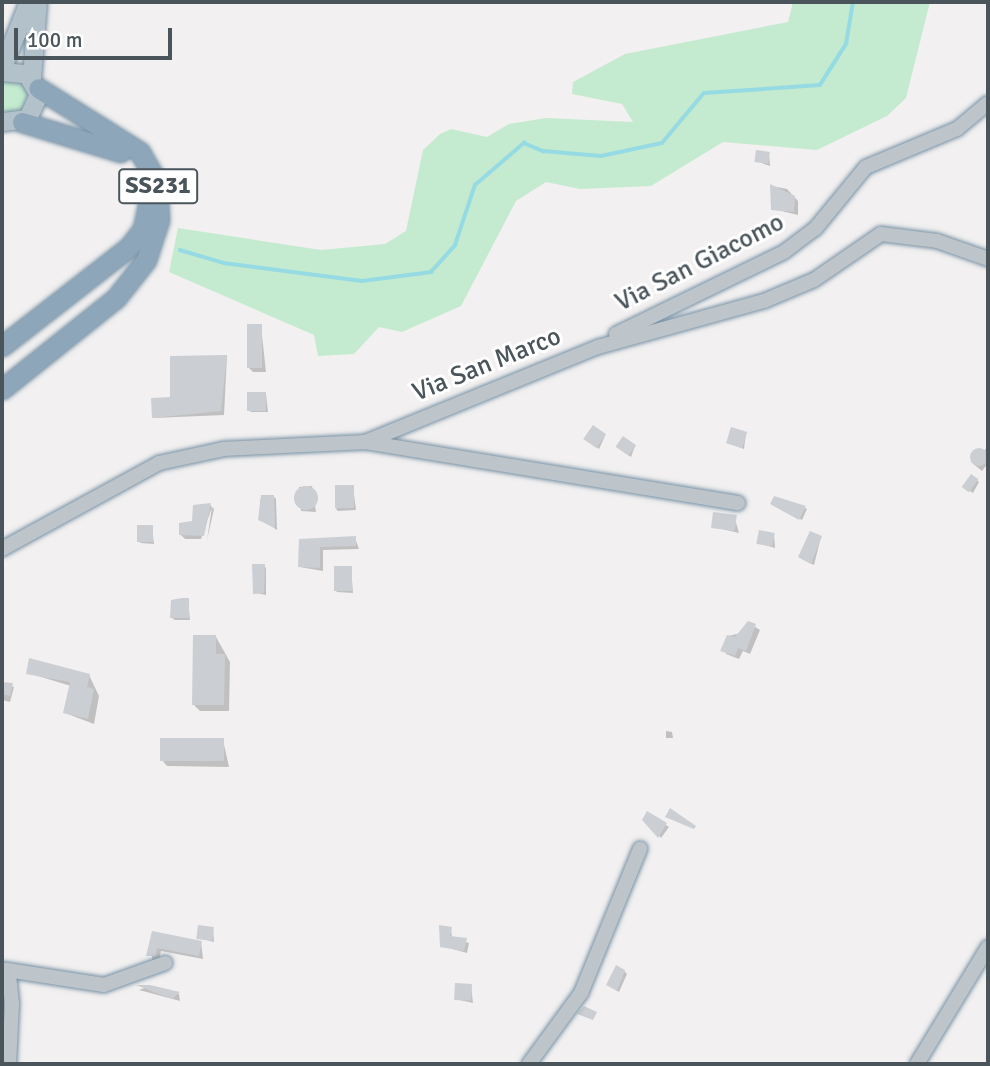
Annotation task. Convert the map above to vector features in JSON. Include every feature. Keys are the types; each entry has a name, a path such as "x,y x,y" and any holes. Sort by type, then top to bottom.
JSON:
{"highway":[{"name":"SS231","path":"2,389 116,298 146,260 159,220 157,182 140,152 35,83"},
{"name":"SS231","path":"2,346 129,247 149,209 143,175 118,150 9,126"}],"main road":[{"name":"SS231","path":"29,2 2,71 35,83"},
{"name":"SS231","path":"9,126 37,108 35,83 38,2"}],"street":[{"name":"Via San Giacomo","path":"598,347 784,252 815,229 866,167 957,129 988,103"},
{"name":"Via San Marco","path":"2,548 159,463 225,449 365,442 598,347 764,301 814,280 881,234 937,241 988,259"},
{"path":"365,442 738,503"},
{"path":"529,1064 580,993 640,849"},
{"path":"917,1064 988,947"},
{"path":"9,1064 5,970 104,985 164,963"}],"green space":[{"path":"793,2 930,2 906,98 887,116 817,150 723,142 651,186 580,189 546,182 516,201 461,306 402,332 379,327 354,354 318,356 314,335 169,272 178,228 321,250 385,244 406,231 423,150 440,134 451,129 487,137 509,124 546,118 633,122 622,104 572,94 573,82 625,54 788,22"},
{"path":"2,81 22,82 28,91 23,111 2,113"}],"building":[{"path":"756,150 770,152 768,164 754,162"},
{"path":"770,184 795,196 794,212 771,210"},
{"path":"247,324 262,324 262,368 247,368"},
{"path":"227,355 221,411 152,418 151,398 170,397 170,356"},
{"path":"247,392 266,392 266,411 247,411"},
{"path":"593,425 606,434 596,448 583,439"},
{"path":"731,427 747,432 742,448 726,443"},
{"path":"623,436 636,445 629,456 616,447"},
{"path":"979,448 985,451 988,457 985,463 979,466 973,463 970,457 973,451"},
{"path":"971,474 978,479 969,492 962,487"},
{"path":"335,485 354,485 354,508 335,508"},
{"path":"306,486 314,490 318,498 314,506 306,510 298,506 294,498 298,490"},
{"path":"261,495 274,495 275,528 258,520"},
{"path":"774,496 806,506 799,520 770,504"},
{"path":"211,503 204,536 179,535 179,523 192,521 193,505"},
{"path":"713,512 737,515 735,531 711,528"},
{"path":"137,525 153,525 153,542 137,542"},
{"path":"759,530 775,533 772,547 756,544"},
{"path":"810,531 822,536 811,564 798,557"},
{"path":"356,536 356,546 320,547 320,568 298,567 299,539"},
{"path":"252,564 265,564 264,593 253,594"},
{"path":"334,566 352,566 352,591 334,591"},
{"path":"189,598 189,618 170,618 171,600"},
{"path":"748,621 756,624 746,651 738,648 735,656 720,651 727,635 735,637"},
{"path":"193,635 216,635 216,654 225,654 224,705 192,705"},
{"path":"29,658 90,674 87,687 94,689 88,719 63,713 70,682 26,674"},
{"path":"2,682 13,683 10,696 2,694"},
{"path":"160,738 224,738 224,761 160,761"},
{"path":"670,808 696,826 694,829 665,817"},
{"path":"647,811 667,823 658,838 642,820"},
{"path":"198,925 214,927 212,941 196,939"},
{"path":"439,925 452,927 450,936 467,938 464,951 440,947"},
{"path":"152,931 202,941 199,956 157,948 156,956 146,956"},
{"path":"616,965 625,970 617,991 606,985"},
{"path":"455,983 472,984 471,1001 454,1000"},
{"path":"136,985 150,985 180,992 172,999"},
{"path":"584,1006 597,1012 593,1020 577,1014"}],"waterway":[{"path":"180,250 224,263 362,281 431,272 455,245 475,185 524,143 543,151 601,156 662,143 704,93 820,85 846,44 853,2"}]}
